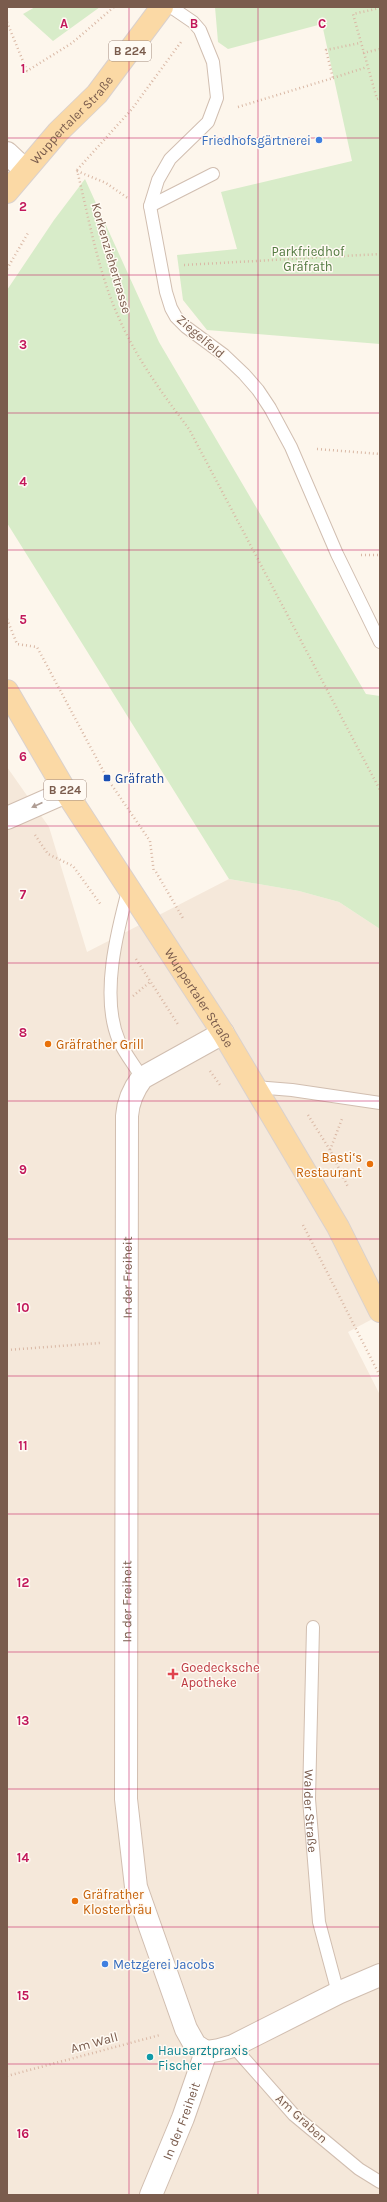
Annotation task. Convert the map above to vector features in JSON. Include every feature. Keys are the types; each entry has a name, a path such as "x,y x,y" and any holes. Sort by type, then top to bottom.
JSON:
{"main road":[{"name":"Wuppertaler Straße","path":"7,192 24,169 58,132 97,94 162,7"},
{"name":"Wuppertaler Straße","path":"7,691 66,792 129,886 223,1033 338,1227 380,1311"}],"street":[{"path":"7,152 24,169"},
{"path":"14,815 66,792"},
{"name":"In der Freiheit","path":"151,2195 183,2118 206,2052 195,2045 186,2029 136,1886 126,1799 127,1116 128,1106 134,1088 142,1078 223,1033"},
{"path":"206,2052 233,2046 338,1993 380,1975"}],"lane":[{"name":"Ziegelfeld","path":"171,7 193,22 207,44 214,68 217,98 212,115 204,127 170,159 158,180 150,206 166,292 176,317 224,356 258,390 291,447 337,554 380,642"},
{"path":"150,206 213,174"},
{"path":"129,886 118,928 113,972 111,1014 119,1042 142,1078"},
{"path":"255,1087 292,1090 380,1103"},
{"name":"Walder Straße","path":"313,1627 309,1799 319,1922 338,1993"},
{"name":"Am Graben","path":"233,2046 294,2115 359,2169 380,2182"}],"path":[{"path":"7,22 27,71 72,43 114,7"},
{"path":"380,8 370,8 352,14 377,99 380,98"},
{"path":"106,183 77,170 132,109 193,22"},
{"path":"333,78 326,50 360,43"},
{"path":"363,53 380,49"},
{"path":"212,115 367,67"},
{"name":"Korkenziehertrasse","path":"77,170 102,269 117,315 131,344 149,375 188,429 380,790"},
{"path":"7,269 28,233"},
{"path":"161,266 380,254"},
{"path":"291,447 380,454"},
{"path":"7,619 17,644 37,647 107,778 150,841 156,872 98,902"},
{"path":"14,815 48,854 73,866 118,928 150,982 224,1091"},
{"path":"330,1150 342,1118 350,1119"},
{"path":"299,1218 380,1376"},
{"path":"7,1350 126,1341"},
{"name":"Am Wall","path":"7,2076 186,2029"}],"shaded area":[{"path":"7,767 49,827 87,952 229,879 299,891 339,902 380,929 380,1315 348,1332 380,1395 380,2195 7,2195"}],"green space":[{"path":"35,7 100,7 53,41 23,14"},
{"name":"Parkfriedhof Gräfrath","path":"215,7 380,7 380,344 207,330 183,300 177,255 237,249 221,192 352,161 322,24 228,49 218,42"},
{"path":"85,179 159,342 366,694 380,696 380,929 339,902 299,891 229,879 7,523 7,290 54,220"}],"place":[{"name":"Friedhofsgärtnerei","path":"319,140"},
{"name":"Gräfrath","path":"107,778"},
{"name":"Gräfrather Grill","path":"48,1044"},
{"name":"Basti‘s Restaurant","path":"370,1164"},
{"name":"Goedecksche Apotheke","path":"173,1674"},
{"name":"Gräfrather Klosterbräu","path":"75,1901"},
{"name":"Metzgerei Jacobs","path":"105,1964"},
{"name":"Hausarztpraxis Fischer","path":"150,2057"}]}
